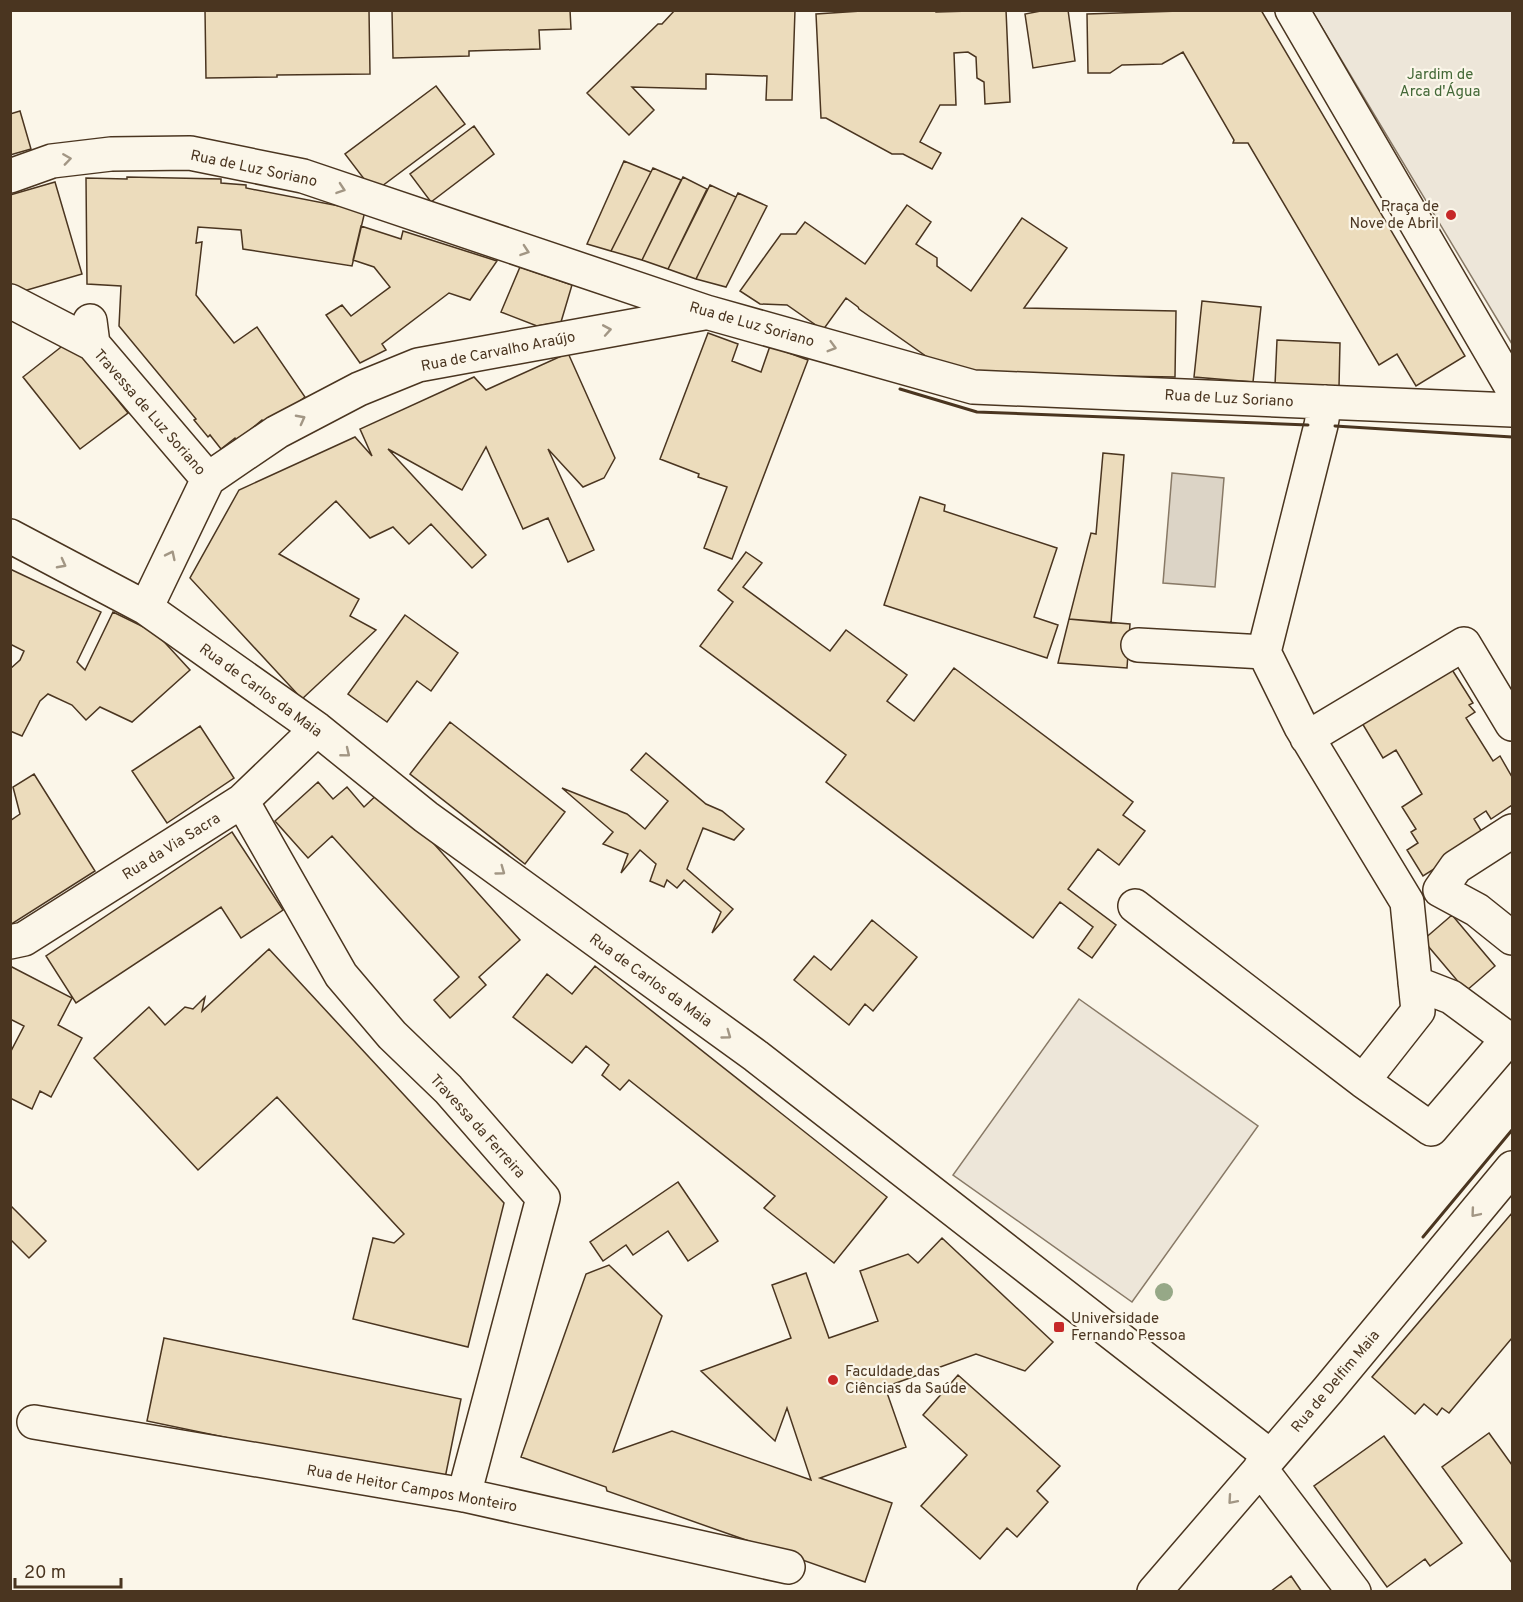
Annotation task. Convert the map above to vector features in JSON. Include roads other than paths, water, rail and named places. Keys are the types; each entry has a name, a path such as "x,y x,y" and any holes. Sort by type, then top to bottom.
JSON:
{"street":[{"path":"1292,10 1512,388"},
{"name":"Rua de Luz Soriano","path":"10,176 52,161 111,154 190,153 303,176 706,312 973,387 1512,410"},
{"name":"Travessa de Luz Soriano","path":"10,301 92,333 208,479"},
{"name":"Rua de Carvalho Araújo","path":"208,479 277,432 359,389 418,365 706,312"},
{"path":"1325,402 1322,425 1264,652 1307,738 1407,902 1418,1011 1363,1081"},
{"path":"146,608 208,479"},
{"name":"Rua de Carlos da Maia","path":"10,536 146,608 317,729 426,817 756,1056 1265,1462 1354,1592"},
{"path":"1307,738 1464,644 1512,724"},
{"path":"1138,645 1264,652"},
{"name":"Rua da Via Sacra","path":"10,942 24,939 242,801 317,729"},
{"name":"Travessa da Ferreira","path":"242,801 341,975 392,1035 448,1089 543,1198 464,1495"},
{"path":"1409,921 1430,912 1440,890 1456,867 1512,831"},
{"path":"1397,886 1440,890 1477,910 1512,938"},
{"path":"1136,906 1363,1081 1431,1129 1508,1039 1451,997 1415,983"},
{"name":"Rua de Delfim Maia","path":"1154,1592 1328,1390 1512,1168"},
{"name":"Rua de Heitor Campos Monteiro","path":"34,1422 464,1495 788,1567"}],"place":[{"name":"Praça de Nove de Abril","path":"1451,215"},
{"name":"Universidade Fernando Pessoa","path":"1059,1327"},
{"name":"Faculdade das Ciências da Saúde","path":"833,1380"}],"park label":[{"name":"Jardim de Arca d'Água","path":"1440,82"}]}
